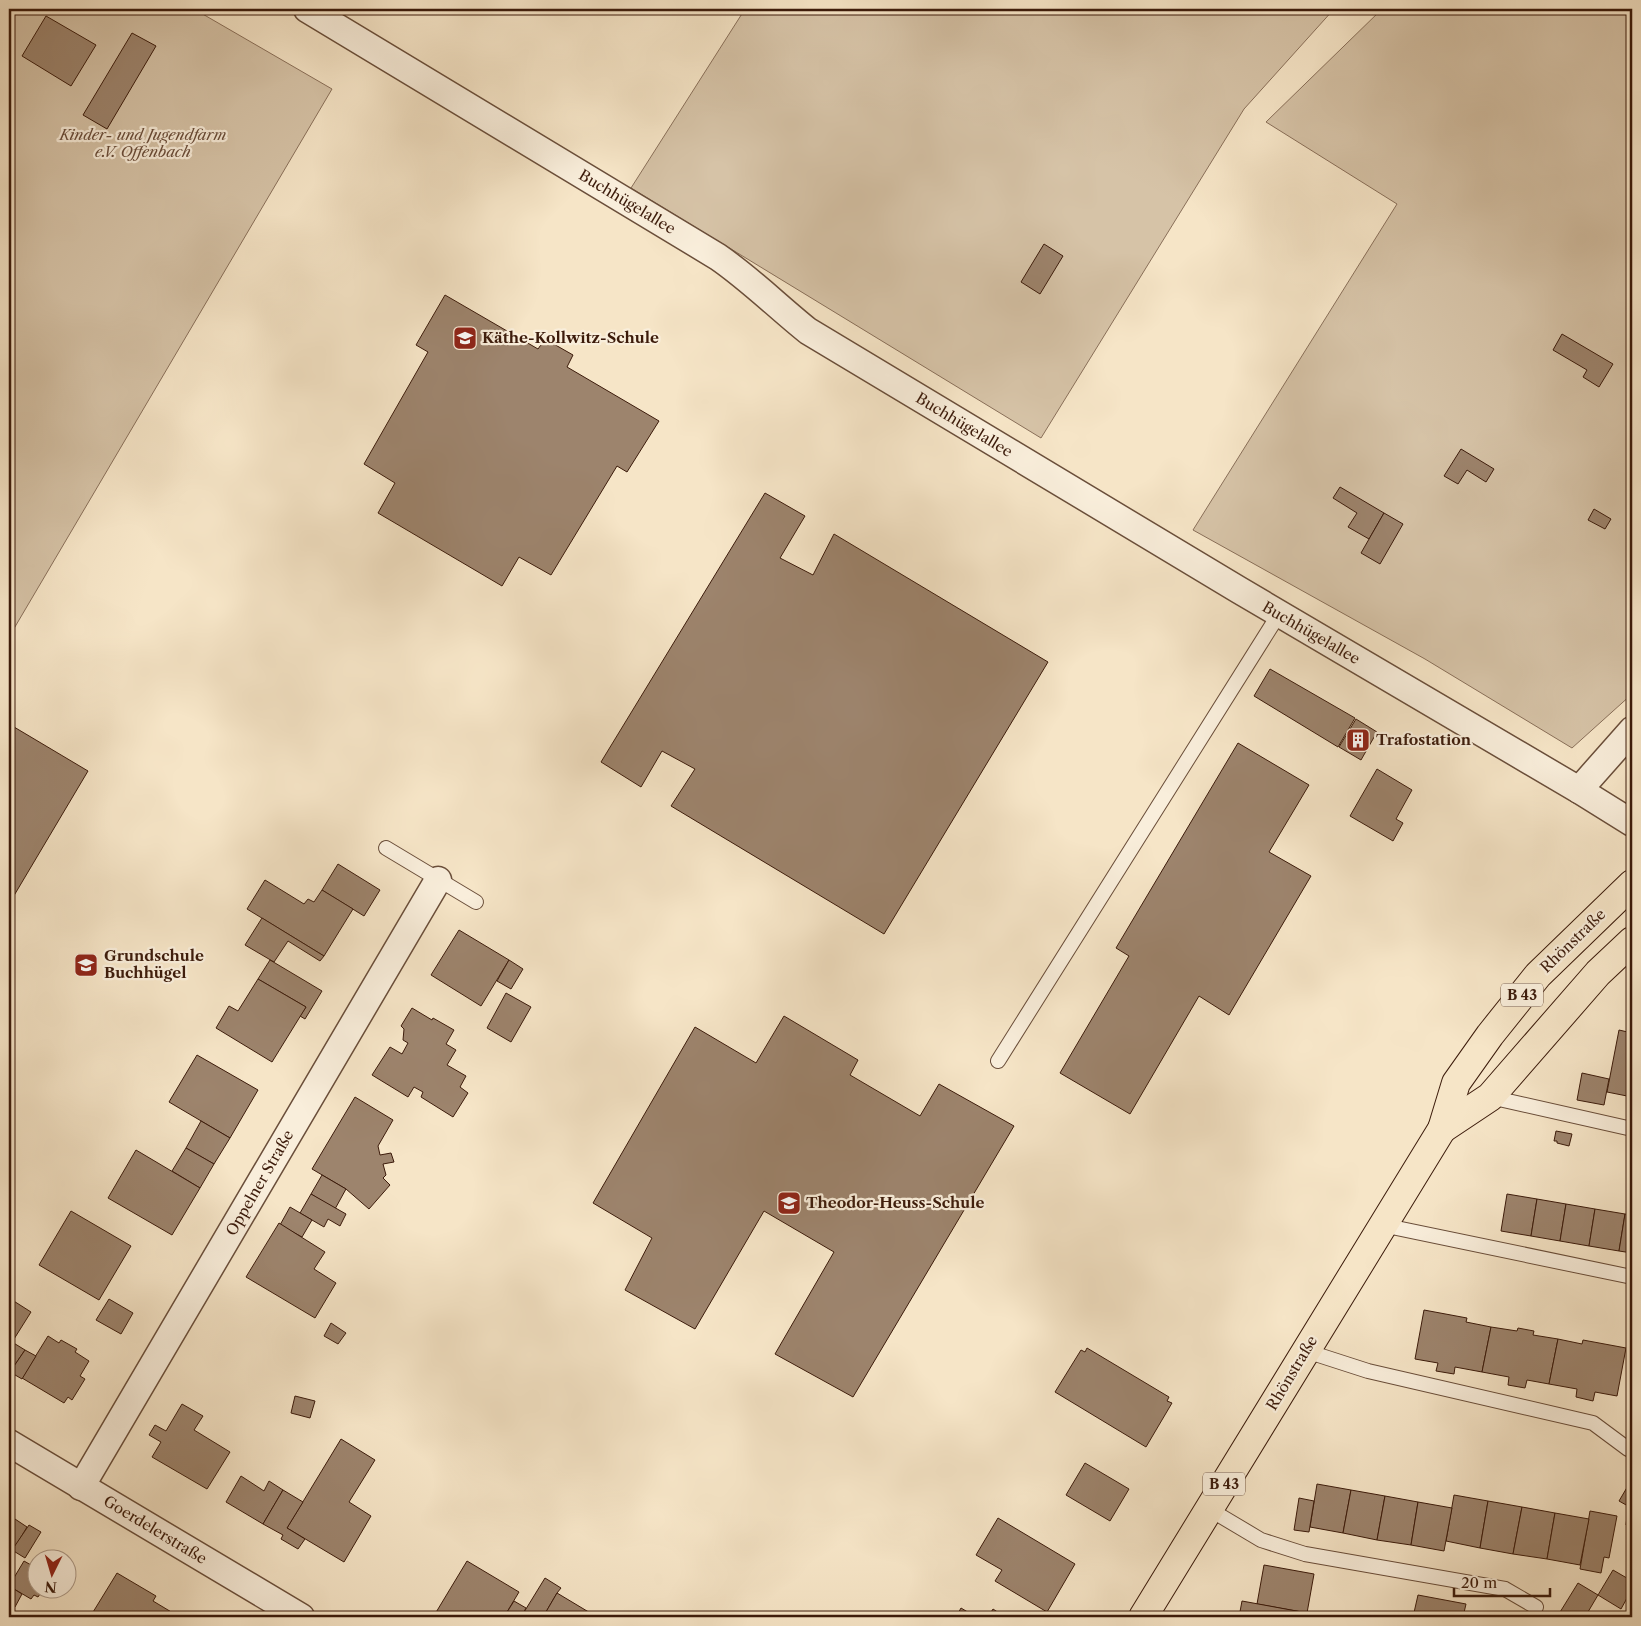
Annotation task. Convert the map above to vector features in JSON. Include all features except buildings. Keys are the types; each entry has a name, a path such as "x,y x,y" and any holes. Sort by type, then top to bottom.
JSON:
{"main road":[{"name":"Rhönstraße","path":"1143,1617 1442,1129 1456,1083 1490,1035 1538,975 1632,884"},
{"name":"Rhönstraße","path":"1442,1129 1490,1098 1598,973 1632,941"}],"street":[{"name":"Buchhügelallee","path":"307,9 718,257 740,273 808,331 1279,614 1632,823"},
{"path":"1579,790 1632,730"},
{"name":"Oppelner Straße","path":"81,1487 438,880"},
{"name":"Goerdelerstraße","path":"9,1443 301,1617"}],"lane":[{"path":"998,1061 1279,614"},
{"path":"386,848 476,902"},
{"path":"1490,1098 1632,1129"},
{"path":"1382,1225 1632,1276"},
{"path":"1306,1351 1368,1371 1593,1423 1628,1449"},
{"path":"1209,1509 1261,1540 1285,1549 1505,1589 1536,1607"}],"green space":[{"name":"Kinder- und Jugendfarm e.V. Offenbach","path":"9,9 194,9 332,89 9,637"},
{"path":"745,9 1334,9 1244,109 1041,438 631,188"},
{"path":"1382,9 1632,9 1632,694 1572,748 1425,659 1193,530 1397,204 1266,122"}],"place":[{"name":"Käthe-Kollwitz-Schule","path":"465,338"},
{"name":"Trafostation","path":"1358,740"},
{"name":"Grundschule Buchhügel","path":"86,965"},
{"name":"Theodor-Heuss-Schule","path":"789,1203"}]}
